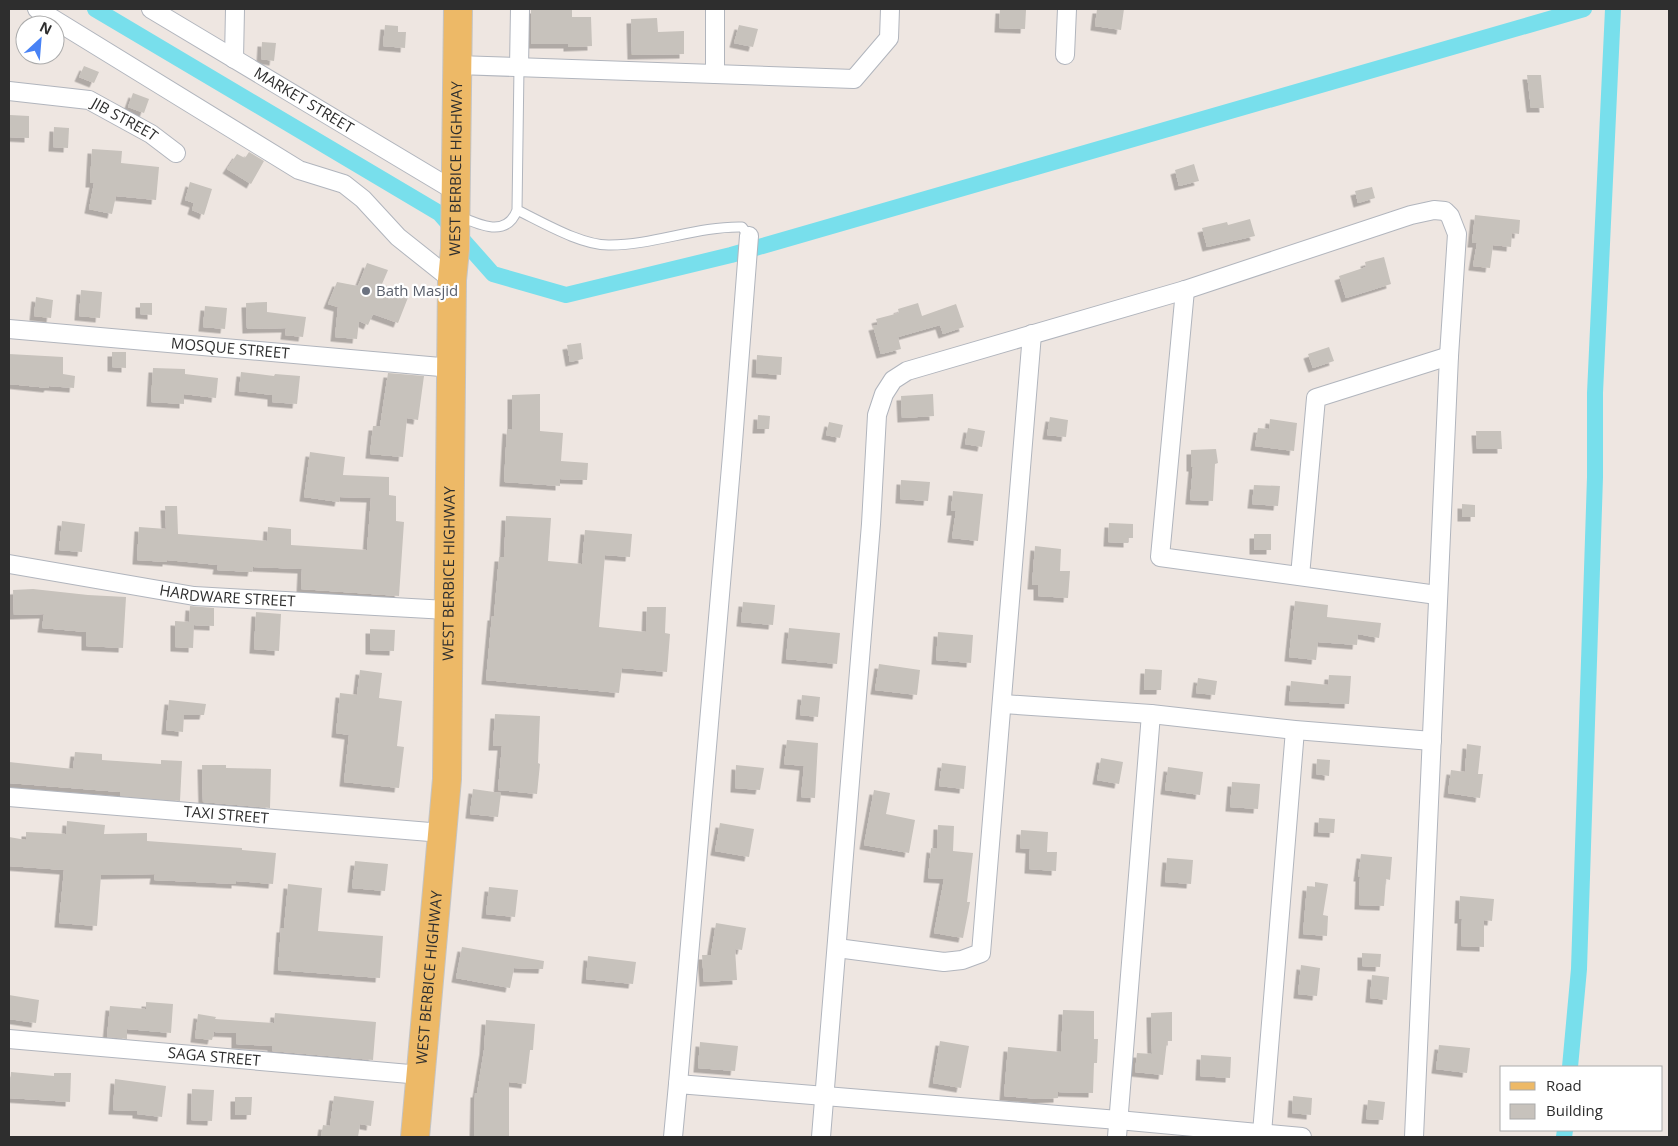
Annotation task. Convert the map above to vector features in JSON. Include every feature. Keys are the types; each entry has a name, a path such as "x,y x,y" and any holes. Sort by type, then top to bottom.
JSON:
{"main road":[{"name":"WEST BERBICE HIGHWAY","path":"416,1137 446,779 452,280 455,219 458,9"}],"street":[{"path":"37,9 299,170 344,184 364,199 398,237 452,280"},
{"name":"MARKET STREET","path":"151,9 234,59 455,219"},
{"path":"234,59 235,9"},
{"path":"519,67 520,9"},
{"path":"715,9 715,74"},
{"path":"457,65 854,79 889,38 890,9"},
{"path":"1065,54 1067,9"},
{"name":"JIB STREET","path":"9,91 89,100 152,134 176,154"},
{"path":"821,1137 871,524 877,415 884,394 893,380 907,371 1184,290 1411,215 1434,210 1445,211 1450,216 1457,234 1437,596 1414,1137"},
{"path":"673,1137 749,236"},
{"path":"1184,290 1160,557 1437,596"},
{"name":"MOSQUE STREET","path":"9,329 452,368"},
{"path":"837,948 944,962 962,960 981,953 1032,334"},
{"path":"1300,576 1316,398 1449,356"},
{"name":"HARDWARE STREET","path":"9,564 194,596 448,610"},
{"path":"1003,704 1151,714 1295,730 1432,741"},
{"path":"1118,1129 1151,714"},
{"path":"1262,1133 1295,730"},
{"name":"TAXI STREET","path":"9,797 442,833"},
{"name":"SAGA STREET","path":"9,1039 421,1075"},
{"path":"678,1084 823,1097 1118,1129 1262,1133 1302,1137"}],"lane":[{"path":"455,219 494,228 510,223 514,218 517,210 519,67"},
{"path":"517,210 580,240 608,246 729,227 742,227 749,236"}],"building":[{"path":"531,9 572,9 572,17 591,17 592,46 568,47 568,44 531,44"},
{"path":"1000,9 1026,10 1025,29 999,28"},
{"path":"1097,9 1124,9 1121,30 1095,26"},
{"path":"657,18 658,32 684,31 684,54 632,55 631,19"},
{"path":"385,25 398,26 398,32 406,32 405,48 383,46"},
{"path":"739,25 758,29 753,47 734,43"},
{"path":"262,42 276,43 274,61 261,59"},
{"path":"84,66 99,72 94,83 79,77"},
{"path":"1527,75 1541,75 1544,108 1531,108"},
{"path":"133,93 149,99 144,113 128,107"},
{"path":"10,115 29,116 29,138 9,137"},
{"path":"54,127 69,128 68,148 53,147"},
{"path":"92,149 122,151 121,163 159,167 156,200 116,196 112,214 89,209 94,183 90,183"},
{"path":"249,152 264,161 251,184 227,169 237,154 245,158"},
{"path":"1194,164 1199,181 1179,186 1175,170"},
{"path":"190,182 212,189 204,215 192,210 194,203 185,200"},
{"path":"1372,187 1375,198 1358,203 1355,191"},
{"path":"1475,215 1520,220 1519,234 1512,233 1511,247 1493,245 1490,268 1473,266 1477,243 1472,243"},
{"path":"1250,219 1255,236 1207,247 1202,228 1227,222 1228,225"},
{"path":"1384,257 1391,284 1346,298 1339,276 1366,267 1365,262"},
{"name":"Bath Masjid","path":"367,263 388,270 382,284 409,295 398,323 373,314 368,325 359,321 357,339 335,337 338,307 328,304 337,282 358,286"},
{"path":"81,290 102,292 100,318 79,316"},
{"path":"36,297 53,300 51,318 34,316"},
{"path":"267,302 267,312 306,317 303,337 285,335 286,328 247,329 246,303"},
{"path":"140,303 152,303 152,315 140,314"},
{"path":"918,303 922,316 956,304 964,327 943,334 940,325 898,337 901,349 881,354 873,326 878,325 876,319 899,313 898,309"},
{"path":"205,306 227,308 225,329 203,327"},
{"path":"581,343 583,359 570,362 567,345"},
{"path":"1329,347 1334,361 1313,368 1308,354"},
{"path":"112,352 126,352 126,368 112,367"},
{"path":"9,354 63,357 63,374 75,376 74,388 49,386 48,388 9,384"},
{"path":"757,355 782,357 781,375 756,373"},
{"path":"153,368 185,369 185,374 218,378 216,398 184,394 184,404 151,402"},
{"path":"241,372 274,376 275,374 300,376 297,404 272,402 272,395 239,391"},
{"path":"388,373 424,376 418,420 407,418 403,457 370,454 373,426 380,426"},
{"path":"540,394 540,431 563,433 561,461 588,463 587,480 560,479 560,486 504,482 507,429 512,430 512,395"},
{"path":"933,394 934,416 902,418 901,396"},
{"path":"758,415 770,416 769,429 757,429"},
{"path":"1050,417 1068,420 1066,437 1047,435"},
{"path":"1270,419 1297,423 1294,451 1255,446 1258,428 1269,429"},
{"path":"829,422 843,425 840,438 826,435"},
{"path":"968,428 985,431 982,447 965,444"},
{"path":"1476,431 1501,431 1502,449 1477,449"},
{"path":"1216,449 1218,463 1215,464 1213,501 1190,500 1193,467 1191,467 1191,450"},
{"path":"310,452 345,457 343,475 389,477 389,495 396,496 396,521 404,522 399,596 301,589 302,569 253,567 252,572 217,570 218,565 167,560 167,562 137,560 139,527 166,529 165,506 177,506 178,534 267,541 268,527 291,529 291,545 367,550 371,498 340,497 339,502 304,497"},
{"path":"901,480 930,482 928,501 900,499"},
{"path":"1254,485 1280,486 1278,506 1252,504"},
{"path":"953,491 983,494 978,541 952,538 956,511 951,511"},
{"path":"1462,504 1475,505 1475,517 1462,517"},
{"path":"506,516 551,518 548,561 582,564 585,530 632,534 630,557 605,555 599,627 646,632 647,607 666,607 665,633 670,634 667,672 622,668 619,693 486,680 499,557 504,557"},
{"path":"62,521 85,524 82,552 59,550"},
{"path":"1109,523 1133,524 1133,538 1128,538 1128,543 1108,542"},
{"path":"1254,534 1271,534 1271,550 1254,550"},
{"path":"1035,546 1061,549 1060,571 1070,571 1068,598 1038,596 1038,585 1032,585"},
{"path":"33,589 126,597 123,648 86,646 86,632 42,628 44,614 14,615 13,590"},
{"path":"1295,601 1328,605 1327,617 1381,623 1379,638 1358,634 1357,645 1318,642 1316,660 1289,657"},
{"path":"743,602 775,605 773,625 741,622"},
{"path":"190,606 214,608 214,626 194,625 193,648 175,647 175,621 189,622"},
{"path":"256,612 281,614 279,651 254,649"},
{"path":"789,628 840,633 837,664 786,659"},
{"path":"370,629 395,630 394,651 370,650"},
{"path":"938,632 973,635 971,663 936,660"},
{"path":"879,664 920,670 917,695 875,690"},
{"path":"1145,669 1162,670 1161,690 1144,690"},
{"path":"360,670 382,673 379,698 402,701 397,746 404,747 399,788 344,782 349,735 336,733 340,693 357,695"},
{"path":"1329,675 1351,676 1349,704 1289,701 1291,681 1328,685"},
{"path":"1198,678 1217,681 1215,695 1196,693"},
{"path":"802,695 820,697 818,717 800,715"},
{"path":"169,700 206,704 204,715 184,715 183,732 166,730"},
{"path":"495,714 540,716 538,763 540,764 537,794 498,790 502,746 493,746"},
{"path":"787,740 818,743 815,798 801,797 804,766 784,764"},
{"path":"1467,744 1481,746 1478,774 1483,774 1480,798 1448,793 1451,770 1465,772"},
{"path":"75,752 102,754 102,760 161,764 161,760 182,761 180,801 120,796 120,792 9,783 9,762 73,769"},
{"path":"1101,758 1123,762 1119,784 1097,780"},
{"path":"1317,759 1330,760 1329,776 1316,774"},
{"path":"942,763 966,766 964,789 939,786"},
{"path":"202,765 226,765 226,768 271,769 270,808 203,802"},
{"path":"736,765 764,768 760,790 735,788"},
{"path":"1168,767 1203,772 1200,795 1165,790"},
{"path":"1232,782 1260,784 1258,809 1230,807"},
{"path":"473,789 501,793 498,817 470,814"},
{"path":"874,790 890,793 886,814 915,820 909,853 864,845"},
{"path":"1319,818 1335,819 1334,833 1318,832"},
{"path":"67,821 105,825 104,834 147,833 147,841 242,848 242,850 276,853 273,884 236,881 236,884 154,880 155,874 101,875 97,926 59,923 64,870 9,866 9,837 26,840 26,832 66,834"},
{"path":"720,823 754,829 749,857 715,851"},
{"path":"938,825 954,826 953,851 973,853 967,902 970,902 963,938 934,933 944,879 928,878 931,848 937,849"},
{"path":"1021,830 1048,832 1047,852 1057,852 1056,871 1029,869 1030,849 1020,848"},
{"path":"1361,854 1392,857 1390,880 1386,879 1384,906 1359,905 1360,877 1358,877"},
{"path":"1167,858 1193,860 1191,884 1165,882"},
{"path":"355,861 388,864 385,891 352,888"},
{"path":"1315,882 1328,884 1323,915 1328,916 1327,936 1303,934 1307,886 1315,887"},
{"path":"288,884 322,888 318,931 383,936 380,978 278,970 281,928 284,928"},
{"path":"489,887 518,890 515,917 486,914"},
{"path":"1460,896 1494,899 1492,921 1484,920 1484,947 1461,946 1462,919 1459,919"},
{"path":"716,923 746,928 742,950 735,949 737,980 704,982 702,955 711,955"},
{"path":"462,947 544,961 543,969 514,968 510,988 456,978"},
{"path":"1362,953 1381,954 1380,967 1362,966"},
{"path":"588,956 636,962 633,984 586,979"},
{"path":"1301,965 1320,968 1317,996 1298,994"},
{"path":"1372,975 1389,977 1387,1000 1370,998"},
{"path":"9,995 39,1000 36,1023 9,1019"},
{"path":"146,1002 173,1004 171,1033 127,1029 127,1039 107,1037 110,1006 146,1009"},
{"path":"1063,1010 1094,1011 1094,1039 1098,1039 1097,1063 1094,1063 1093,1093 1058,1092 1058,1098 1039,1099 1004,1096 1008,1047 1061,1052"},
{"path":"1172,1012 1172,1041 1167,1041 1163,1075 1135,1072 1137,1053 1152,1054 1151,1013"},
{"path":"275,1013 376,1022 373,1060 272,1051 272,1046 236,1044 236,1033 214,1032 212,1040 195,1038 198,1014 216,1017 215,1019 274,1023"},
{"path":"486,1020 535,1024 533,1050 530,1050 526,1084 509,1082 509,1137 474,1137 475,1093 477,1093 484,1050"},
{"path":"940,1041 969,1046 961,1088 933,1083"},
{"path":"700,1042 738,1046 735,1071 698,1068"},
{"path":"1439,1045 1470,1048 1467,1073 1436,1069"},
{"path":"1201,1055 1231,1057 1230,1078 1200,1076"},
{"path":"11,1072 54,1076 54,1073 71,1073 70,1102 9,1098"},
{"path":"115,1079 166,1086 162,1117 137,1114 137,1111 113,1110"},
{"path":"192,1089 214,1090 212,1121 191,1120"},
{"path":"334,1096 374,1101 371,1126 360,1124 358,1137 321,1137 323,1125 330,1126"},
{"path":"1293,1096 1312,1098 1311,1115 1292,1113"},
{"path":"235,1097 252,1097 251,1115 235,1115"},
{"path":"1368,1100 1385,1102 1383,1120 1366,1119"}],"waterway":[{"path":"95,9 439,213 493,274 566,295 731,255 1584,9"},
{"path":"1570,1066 1579,969 1595,477 1595,393 1613,9"},
{"path":"1564,1137 1565,1131"}],"place":[{"name":"Bath Masjid","path":"366,291"}]}
